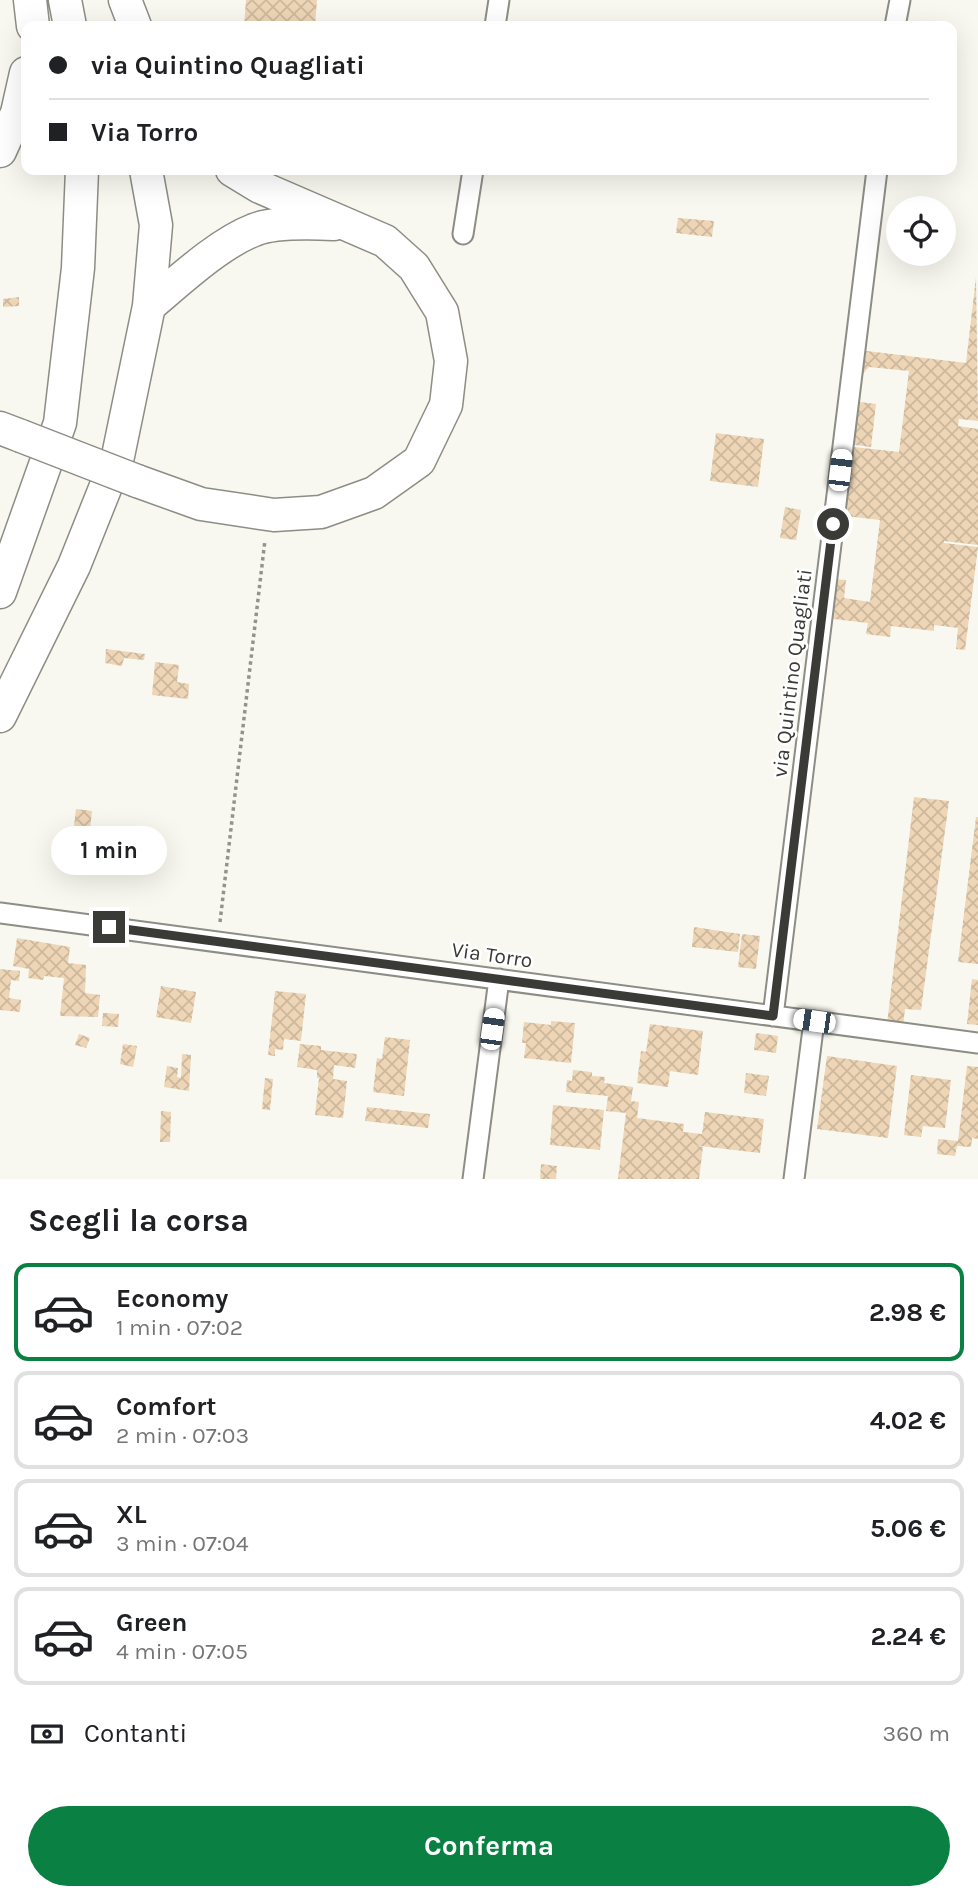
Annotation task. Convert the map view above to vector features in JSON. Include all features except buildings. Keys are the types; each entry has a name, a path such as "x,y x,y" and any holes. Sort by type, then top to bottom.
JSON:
{"highway":[{"path":"30,0 32,21"},
{"path":"65,0 69,21"},
{"path":"117,0 120,21"},
{"path":"125,0 133,21"},
{"path":"0,151 17,113 21,95"},
{"path":"0,592 61,423 78,268 82,175"},
{"path":"0,716 74,566 118,456 149,306 156,225 147,175"},
{"path":"11,432 201,504 274,515 321,512 374,493 419,461 446,405 451,361 442,312 414,267 385,241 260,187 240,175"},
{"path":"149,306 208,257 255,229 300,224 350,224"}],"street":[{"path":"496,21 499,0"},
{"path":"896,21 900,0"},
{"path":"463,234 472,175"},
{"name":"via Quintino Quagliati","path":"773,1016 876,175"},
{"name":"Via Torro","path":"0,913 978,1043"},
{"path":"473,1179 499,979"},
{"path":"794,1179 814,1021"}],"path":[{"path":"218,942 266,534"}],"route":[{"path":"109,927 773,1016 833,524"}]}
